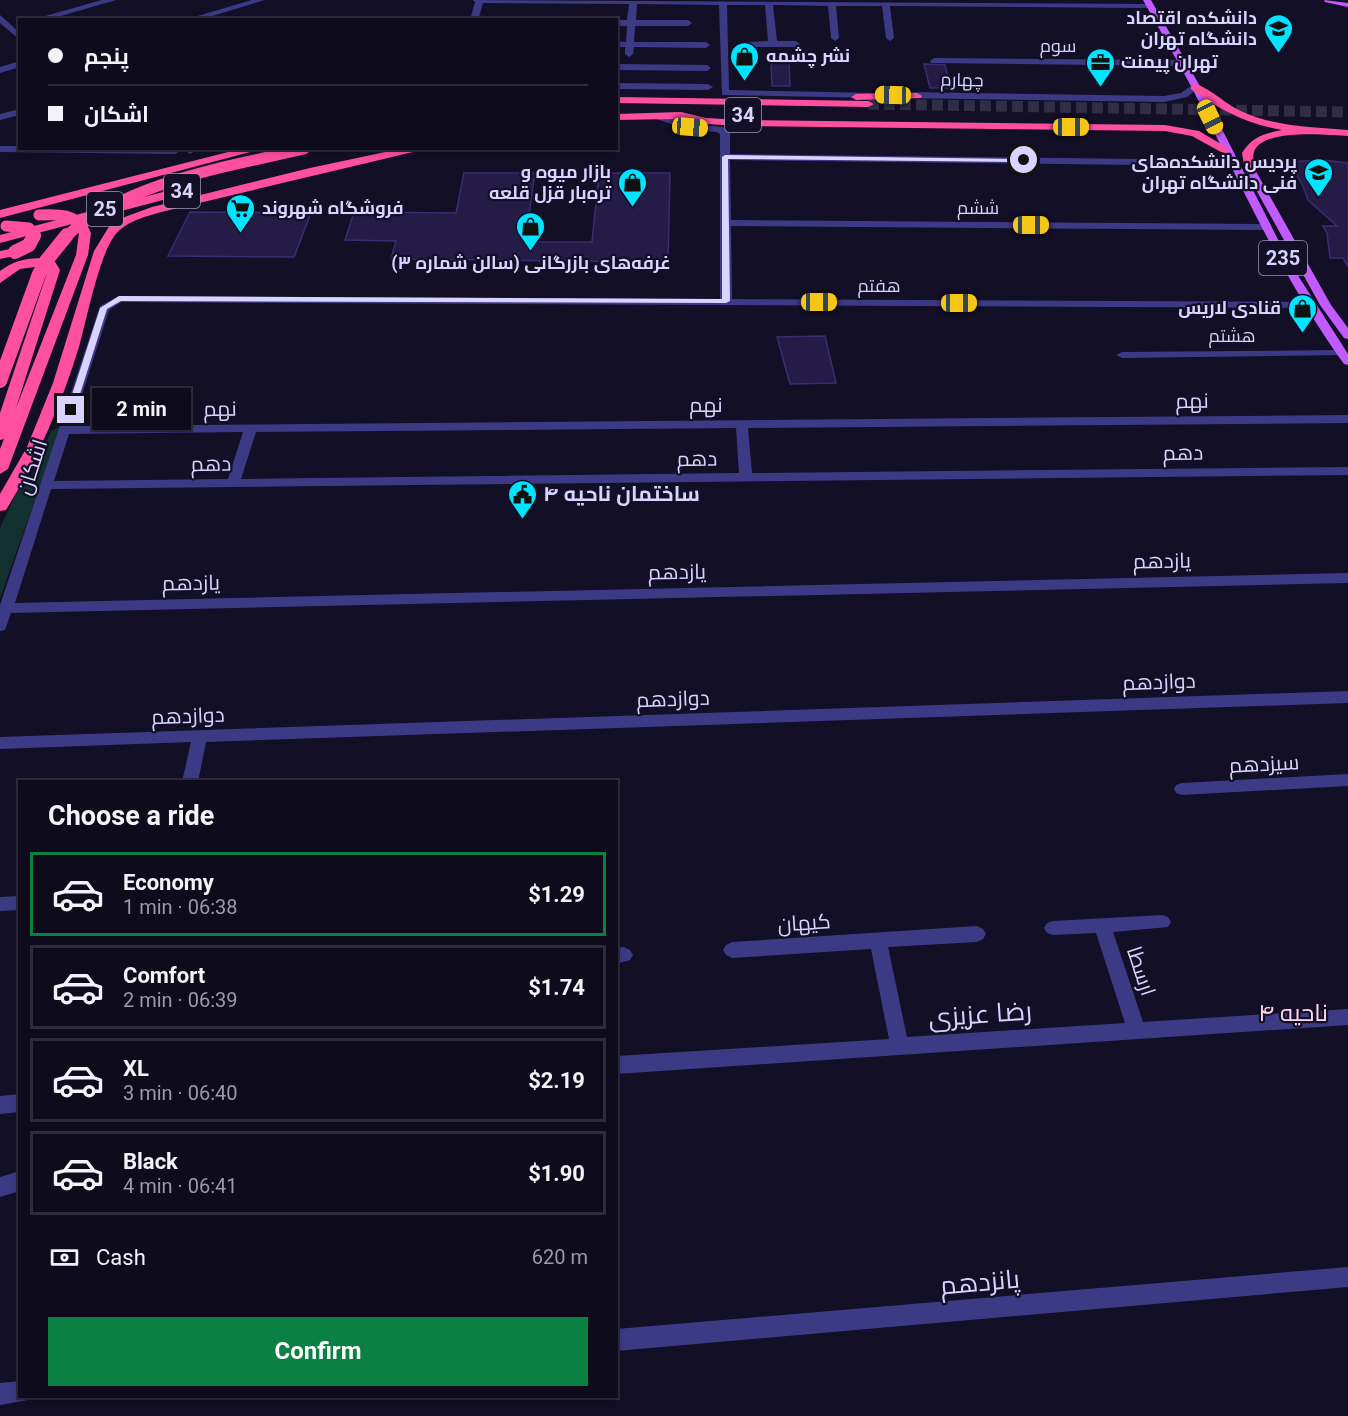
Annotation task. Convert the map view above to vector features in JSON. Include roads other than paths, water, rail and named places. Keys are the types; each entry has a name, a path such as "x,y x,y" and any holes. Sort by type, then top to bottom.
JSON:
{"highway":[{"path":"1195,87 1241,118 1263,124 1348,133"},
{"path":"748,102 917,96"},
{"name":"34","path":"618,100 723,98 748,102 869,110 618,117"},
{"path":"618,105 723,98"},
{"path":"671,115 706,121 758,124 1165,128 1195,133 1225,150"},
{"path":"618,122 657,116"},
{"path":"1250,168 1246,159 1247,153 1249,147 1259,140 1309,130"},
{"name":"34","path":"0,214 252,150"},
{"name":"25","path":"0,381 46,260 70,233 84,222 103,210 146,190 300,150"},
{"name":"34","path":"0,239 308,159 354,150"},
{"path":"0,506 31,454 51,404 100,251 112,230 121,223 153,211 234,190 414,150"},
{"name":"25","path":"0,468 82,255 85,233 81,223 74,218 58,214 39,215 2,225"},
{"path":"0,255 15,252 34,240 33,232 23,226 2,225"},
{"path":"0,279 12,268 36,261 49,263 54,270 0,435"}],"main road":[{"path":"1328,0 1348,4"},
{"name":"235","path":"1149,3 1309,305 1345,358"},
{"name":"235","path":"1250,168 1326,305 1348,336"}],"street":[{"path":"43,18 112,0"},
{"path":"195,18 261,0"},
{"path":"474,18 478,0 886,4 1149,3"},
{"path":"723,1 723,98"},
{"path":"633,2 627,67 621,86 708,87"},
{"path":"769,3 773,44"},
{"path":"832,3 835,38"},
{"path":"886,4 890,38"},
{"path":"0,18 4,27 18,37"},
{"path":"618,23 688,23"},
{"path":"618,44 706,45"},
{"path":"749,44 796,44"},
{"name":"سوم","path":"934,61 1182,63"},
{"path":"0,70 18,65"},
{"path":"618,67 707,68"},
{"name":"چهارم","path":"723,98 917,96 1164,99 1184,95 1195,87"},
{"path":"0,117 18,112"},
{"path":"657,116 690,127 724,131 726,301"},
{"path":"0,148 18,140"},
{"path":"0,148 18,148"},
{"path":"117,150 175,151"},
{"path":"725,157 1232,163"},
{"name":"ششم","path":"726,223 1266,227"},
{"name":"هفتم","path":"125,298 1309,305"},
{"name":"اشکان","path":"0,626 104,308 116,300 125,298"},
{"name":"هشتم","path":"1122,355 1345,358"},
{"name":"نهم","path":"64,430 1348,419"},
{"path":"742,424 746,477"},
{"path":"233,483 251,428"},
{"name":"دهم","path":"46,485 1348,471"},
{"name":"یازدهم","path":"6,608 1348,578"},
{"name":"دوازدهم","path":"0,743 1348,697"},
{"path":"190,780 200,736"},
{"name":"سیزدهم","path":"1182,789 1348,780"},
{"path":"0,904 18,903"},
{"name":"ارسطا","path":"1053,928 1162,922"},
{"name":"ارسطا","path":"1102,925 1137,1031"},
{"name":"کیهان","path":"732,950 977,934"},
{"path":"878,940 900,1046"},
{"name":"رضا عزیزی","path":"618,1065 1348,1017"},
{"path":"0,1105 18,1103"},
{"path":"0,1187 18,1182"},
{"name":"پانزدهم","path":"618,1340 1348,1277"},
{"path":"0,1394 18,1392"}],"tunnel":[{"path":"868,104 1348,112"}],"place":[{"name":"دانشکده اقتصاد دانشگاه تهران","path":"1278,54"},
{"name":"نشر چشمه","path":"745,82"},
{"name":"تهران پیمنت","path":"1100,88"},
{"name":"پردیس دانشکده‌های فنی دانشگاه تهران","path":"1318,198"},
{"name":"بازار میوه و تره‌بار قزل قلعه","path":"632,208"},
{"name":"فروشگاه شهروند","path":"241,234"},
{"name":"غرفه‌های بازرگانی (سالن شماره ۳)","path":"531,252"},
{"name":"قنادی لاریس","path":"1302,334"},
{"name":"ساختمان ناحیه ۴","path":"522,520"}],"district":[{"name":"ناحیه ۴","path":"1293,1013"}]}
